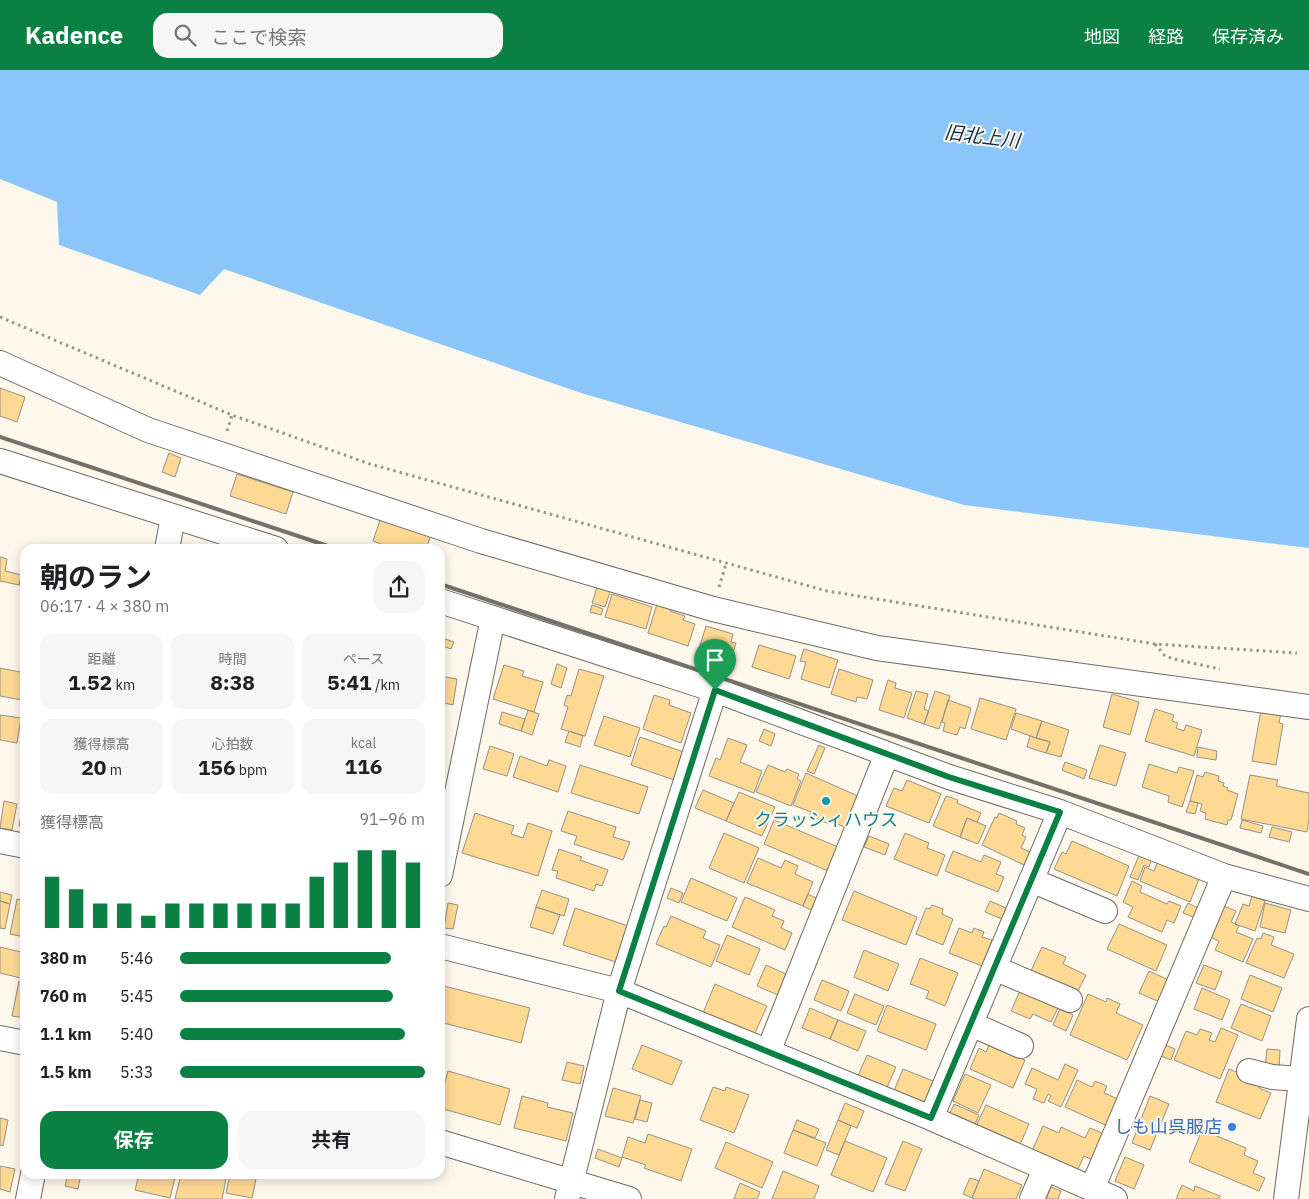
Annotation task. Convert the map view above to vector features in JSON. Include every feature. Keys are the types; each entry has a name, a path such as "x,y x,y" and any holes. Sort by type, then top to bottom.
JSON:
{"street":[{"path":"0,363 148,430 481,541 713,609 877,648 1309,707"},
{"path":"1,468 260,544"},
{"path":"168,544 173,517"},
{"path":"445,603 715,690 949,777 1060,812 1224,876 1309,899"},
{"path":"445,851 493,618"},
{"path":"569,1190 619,991 715,690"},
{"path":"768,1052 887,754"},
{"path":"931,1118 1060,812"},
{"path":"0,841 20,845"},
{"path":"1092,1189 1224,876"},
{"path":"1031,880 1105,911"},
{"path":"445,947 619,991 931,1118 1115,1199"},
{"path":"994,968 1070,1000"},
{"path":"1286,1199 1309,1019"},
{"path":"971,1024 1021,1046"},
{"path":"0,1038 20,1043"},
{"path":"1249,1071 1272,1077 1302,1079"},
{"path":"445,1144 569,1190 629,1199"},
{"path":"1032,1199 1045,1169"},
{"path":"28,1199 32,1179"}],"path":[{"path":"0,317 232,415 370,464 827,591 1155,644 1297,653"}],"water":[{"name":"旧北上川","path":"0,70 1309,70 1309,548 964,505 581,393 224,269 200,295 59,245 57,202 0,179"}],"building":[{"path":"0,388 25,397 17,422 0,416"},
{"path":"169,453 181,458 175,477 162,472"},
{"path":"237,474 293,492 286,514 230,496"},
{"path":"381,517 431,535 428,544 381,544 373,541"},
{"path":"0,557 7,559 5,571 20,575 20,582 19,585 0,581"},
{"path":"598,584 611,589 605,607 592,603"},
{"path":"612,594 652,607 646,629 605,617"},
{"path":"657,604 685,616 683,620 695,624 688,646 648,633"},
{"path":"592,605 603,609 601,615 590,612"},
{"path":"706,626 733,634 731,642 736,643 731,659 699,649"},
{"path":"445,639 454,642 451,649 445,647"},
{"path":"759,645 796,656 789,679 752,667"},
{"path":"804,649 838,660 829,688 801,679 806,662 800,661"},
{"path":"557,664 567,668 561,688 551,684"},
{"path":"504,665 524,671 522,676 543,682 534,712 493,699"},
{"path":"0,668 20,672 20,700 0,696"},
{"path":"579,669 604,676 585,736 561,729 568,707 564,705 567,695 571,696"},
{"path":"839,669 873,680 867,699 857,697 856,702 831,694"},
{"path":"445,677 457,679 453,705 445,703"},
{"path":"888,680 896,683 895,688 912,693 904,718 879,710"},
{"path":"916,691 928,694 924,709 929,711 924,724 907,718"},
{"path":"935,691 950,696 939,729 924,724"},
{"path":"1112,694 1139,702 1130,735 1103,727"},
{"path":"654,695 670,700 669,705 691,713 681,743 643,729"},
{"path":"980,698 1016,709 1006,740 971,729"},
{"path":"948,700 971,708 965,729 960,727 957,735 943,731 945,723 942,722"},
{"path":"1155,709 1174,715 1172,721 1178,723 1176,728 1184,731 1186,725 1202,730 1194,756 1145,741"},
{"path":"528,710 539,714 532,735 521,731"},
{"path":"1261,710 1281,713 1279,723 1283,724 1276,765 1252,761"},
{"path":"502,712 525,719 521,731 499,724"},
{"path":"1016,713 1042,721 1036,738 1011,729"},
{"path":"0,715 20,718 17,743 0,740"},
{"path":"604,716 640,728 630,757 594,745"},
{"path":"1042,721 1069,730 1061,757 1046,753 1050,742 1036,738"},
{"path":"764,729 775,734 771,746 759,741"},
{"path":"569,731 583,736 580,747 565,742"},
{"path":"1030,736 1050,742 1046,753 1027,747"},
{"path":"640,737 690,754 680,782 631,765"},
{"path":"728,738 747,745 740,762 762,771 754,793 709,776 716,758 720,760"},
{"path":"819,745 825,748 814,774 807,771"},
{"path":"1100,745 1126,753 1116,786 1089,778"},
{"path":"490,746 514,754 507,776 483,769"},
{"path":"1198,747 1217,751 1216,760 1197,757"},
{"path":"520,756 547,766 549,760 566,766 558,792 513,777"},
{"path":"1065,762 1087,770 1084,779 1062,770"},
{"path":"1149,764 1177,773 1179,767 1194,771 1182,807 1168,802 1169,796 1142,787"},
{"path":"580,765 648,787 639,814 571,793"},
{"path":"768,765 785,772 787,769 799,774 797,779 801,781 791,806 756,792"},
{"path":"1205,772 1219,776 1218,781 1224,783 1223,786 1228,788 1227,790 1238,794 1231,820 1228,820 1227,825 1205,819 1206,813 1200,811 1202,804 1190,801 1197,775 1203,777"},
{"name":"クラッシィハウス","path":"806,773 860,797 847,828 830,821 829,824 809,815 811,812 793,805"},
{"path":"1250,775 1278,780 1276,786 1309,793 1307,832 1241,819"},
{"path":"907,780 941,794 929,823 886,806 894,788 902,791"},
{"path":"703,790 734,803 726,821 695,808"},
{"path":"739,792 775,807 762,836 726,821"},
{"path":"946,796 958,800 957,803 981,813 977,822 967,818 960,837 933,826"},
{"path":"4,801 17,804 12,830 0,828"},
{"path":"1190,801 1198,803 1195,814 1186,812"},
{"path":"568,811 616,827 613,837 630,842 623,860 574,844 577,836 561,831"},
{"path":"475,813 514,826 511,834 523,838 528,823 552,831 538,876 462,853"},
{"path":"999,813 1017,821 1016,824 1025,828 1022,835 1026,837 1021,848 1030,852 1024,865 982,845 995,817 997,818"},
{"path":"967,818 986,826 978,844 960,837"},
{"path":"774,820 838,847 828,871 764,844"},
{"path":"1242,820 1263,826 1261,833 1240,828"},
{"path":"1272,827 1292,832 1289,842 1269,837"},
{"path":"724,833 759,848 744,883 709,868"},
{"path":"905,833 929,843 927,848 945,855 937,876 894,859"},
{"path":"869,836 889,844 885,855 864,847"},
{"path":"1072,841 1129,866 1117,896 1054,869 1062,852 1066,854"},
{"path":"559,849 582,857 580,860 608,870 602,886 596,884 594,891 556,878 558,871 552,870"},
{"path":"953,851 981,862 984,855 1001,862 996,874 1004,877 998,892 945,871"},
{"path":"1140,853 1152,858 1149,867 1144,865 1138,880 1130,877"},
{"path":"758,858 781,868 785,860 798,866 795,874 813,882 803,906 747,883"},
{"path":"1158,861 1199,879 1190,902 1140,881 1145,867 1154,871"},
{"path":"691,878 737,898 727,921 681,902"},
{"path":"1132,881 1142,886 1140,892 1167,904 1169,901 1181,906 1174,923 1167,920 1162,932 1128,917 1133,907 1123,902"},
{"path":"671,888 683,893 679,903 667,898"},
{"path":"542,890 569,899 564,916 536,907"},
{"path":"854,891 917,917 906,945 842,920"},
{"path":"0,892 12,895 10,904 0,901"},
{"path":"808,894 820,900 815,912 803,906"},
{"path":"1252,896 1265,901 1255,931 1235,924 1243,904 1249,906"},
{"path":"745,897 775,910 772,916 784,921 781,928 792,933 785,950 732,927"},
{"path":"17,899 20,900 20,936 10,934"},
{"path":"0,901 10,904 5,929 0,928"},
{"path":"990,901 1006,908 1002,919 985,912"},
{"path":"448,903 458,905 453,929 445,928"},
{"path":"1188,903 1202,910 1198,919 1183,913"},
{"path":"1265,903 1291,910 1285,933 1260,927"},
{"path":"1219,904 1236,911 1231,922 1239,926 1236,932 1253,939 1243,962 1215,950 1219,941 1206,935"},
{"path":"932,905 943,909 942,914 953,919 943,945 916,934 926,908 930,909"},
{"path":"536,907 560,915 553,934 530,927"},
{"path":"575,908 631,927 619,963 563,945"},
{"path":"671,916 706,931 703,938 720,945 711,967 656,944"},
{"path":"1119,924 1167,945 1156,971 1107,949"},
{"path":"959,928 972,933 974,928 984,932 982,937 992,940 982,966 949,953"},
{"path":"1263,933 1274,937 1271,945 1294,954 1284,978 1246,963 1257,938 1261,939"},
{"path":"727,935 760,949 749,975 716,961"},
{"path":"0,947 20,952 20,978 0,973"},
{"path":"1042,947 1066,957 1063,964 1086,975 1078,991 1055,981 1029,975"},
{"path":"864,950 899,964 888,991 854,977"},
{"path":"920,958 958,973 945,1006 926,998 929,991 910,984"},
{"path":"766,965 788,975 780,996 757,986"},
{"path":"1204,965 1222,972 1215,990 1196,983"},
{"path":"1149,971 1173,982 1164,1004 1139,993"},
{"path":"1250,975 1282,988 1273,1012 1241,999"},
{"path":"822,980 849,991 841,1011 814,1000"},
{"path":"19,981 20,1017 12,1016"},
{"path":"715,984 767,1006 754,1035 703,1013"},
{"path":"445,986 530,1008 521,1043 445,1023"},
{"path":"1202,988 1230,1000 1222,1020 1194,1009"},
{"path":"1020,991 1058,1008 1051,1022 1033,1014 1030,1019 1011,1011"},
{"path":"855,994 884,1006 876,1025 847,1013"},
{"path":"1088,994 1106,1002 1107,998 1120,1004 1116,1013 1143,1025 1127,1060 1070,1035"},
{"path":"1241,1004 1271,1016 1262,1041 1231,1028"},
{"path":"887,1005 936,1024 926,1050 877,1031"},
{"path":"810,1008 838,1020 830,1039 802,1028"},
{"path":"1060,1009 1073,1015 1066,1031 1053,1025"},
{"path":"838,1020 866,1031 858,1051 830,1039"},
{"path":"1221,1028 1238,1035 1220,1079 1174,1060 1186,1031 1197,1035 1200,1029 1212,1033 1209,1040 1215,1042"},
{"path":"642,1045 682,1061 672,1085 632,1069"},
{"path":"989,1045 1025,1060 1013,1088 970,1069 979,1048 986,1052"},
{"path":"1165,1045 1175,1049 1171,1060 1161,1056"},
{"path":"1267,1049 1280,1050 1279,1069 1265,1068"},
{"path":"867,1055 896,1067 886,1090 857,1078"},
{"path":"567,1062 584,1066 580,1084 562,1080"},
{"path":"1065,1064 1078,1070 1061,1107 1048,1101 1051,1096 1048,1094 1044,1103 1033,1099 1037,1089 1025,1084 1032,1068 1058,1080"},
{"path":"903,1069 933,1081 923,1106 893,1093"},
{"path":"1229,1069 1261,1082 1259,1088 1271,1093 1260,1119 1216,1102"},
{"path":"448,1071 510,1089 500,1125 445,1109 445,1082"},
{"path":"965,1074 991,1085 978,1113 953,1101"},
{"path":"1077,1080 1092,1087 1095,1081 1107,1086 1104,1093 1118,1099 1110,1127 1065,1107"},
{"path":"713,1087 725,1091 726,1087 749,1095 734,1133 700,1120"},
{"path":"613,1088 641,1096 633,1123 605,1116"},
{"path":"522,1096 548,1103 547,1107 573,1113 566,1141 514,1128"},
{"path":"1150,1096 1169,1104 1150,1150 1132,1143"},
{"path":"640,1100 652,1103 647,1122 635,1119"},
{"path":"845,1103 864,1111 857,1128 838,1120"},
{"path":"954,1104 979,1115 973,1129 948,1117"},
{"path":"986,1105 1029,1124 1018,1149 976,1126"},
{"path":"0,1118 8,1120 3,1146 0,1145"},
{"path":"797,1120 819,1129 815,1138 793,1130"},
{"path":"838,1120 851,1126 839,1155 826,1150"},
{"path":"1043,1126 1059,1133 1061,1127 1085,1138 1090,1128 1107,1135 1095,1161 1084,1156 1077,1171 1032,1151"},
{"path":"793,1130 826,1143 817,1166 784,1153"},
{"path":"1202,1130 1246,1148 1244,1155 1258,1161 1253,1173 1265,1178 1259,1191 1189,1162"},
{"path":"648,1134 692,1149 681,1181 644,1168 646,1165 622,1157 628,1137 645,1143"},
{"path":"845,1141 887,1158 873,1192 831,1175"},
{"path":"903,1141 922,1149 905,1191 885,1184"},
{"path":"726,1142 773,1162 762,1188 715,1168"},
{"path":"598,1149 622,1158 619,1167 595,1158"},
{"path":"1125,1157 1144,1165 1134,1189 1115,1181"},
{"path":"0,1166 15,1169 10,1192 0,1189"},
{"path":"984,1169 1022,1185 1016,1199 972,1198"},
{"path":"783,1171 819,1186 814,1199 772,1199"},
{"path":"970,1178 979,1181 972,1198 963,1194"},
{"path":"67,1179 80,1179 78,1189 65,1186"},
{"path":"138,1179 175,1179 170,1198 135,1190"},
{"path":"180,1179 226,1179 222,1199 175,1199"},
{"path":"229,1179 256,1179 252,1198 226,1193"},
{"path":"740,1183 760,1192 757,1199 734,1199"},
{"path":"1182,1185 1194,1191 1195,1186 1220,1196 1219,1199 1176,1199"},
{"path":"1051,1187 1061,1191 1058,1199 1046,1199"}],"railway":[{"path":"0,437 322,544"},
{"path":"445,586 1309,874"}],"place":[{"name":"クラッシィハウス","path":"826,801"},
{"name":"しも山呉服店","path":"1232,1127"}],"route":[{"path":"715,690 949,777 1060,812 931,1118 619,991 715,690"}]}
